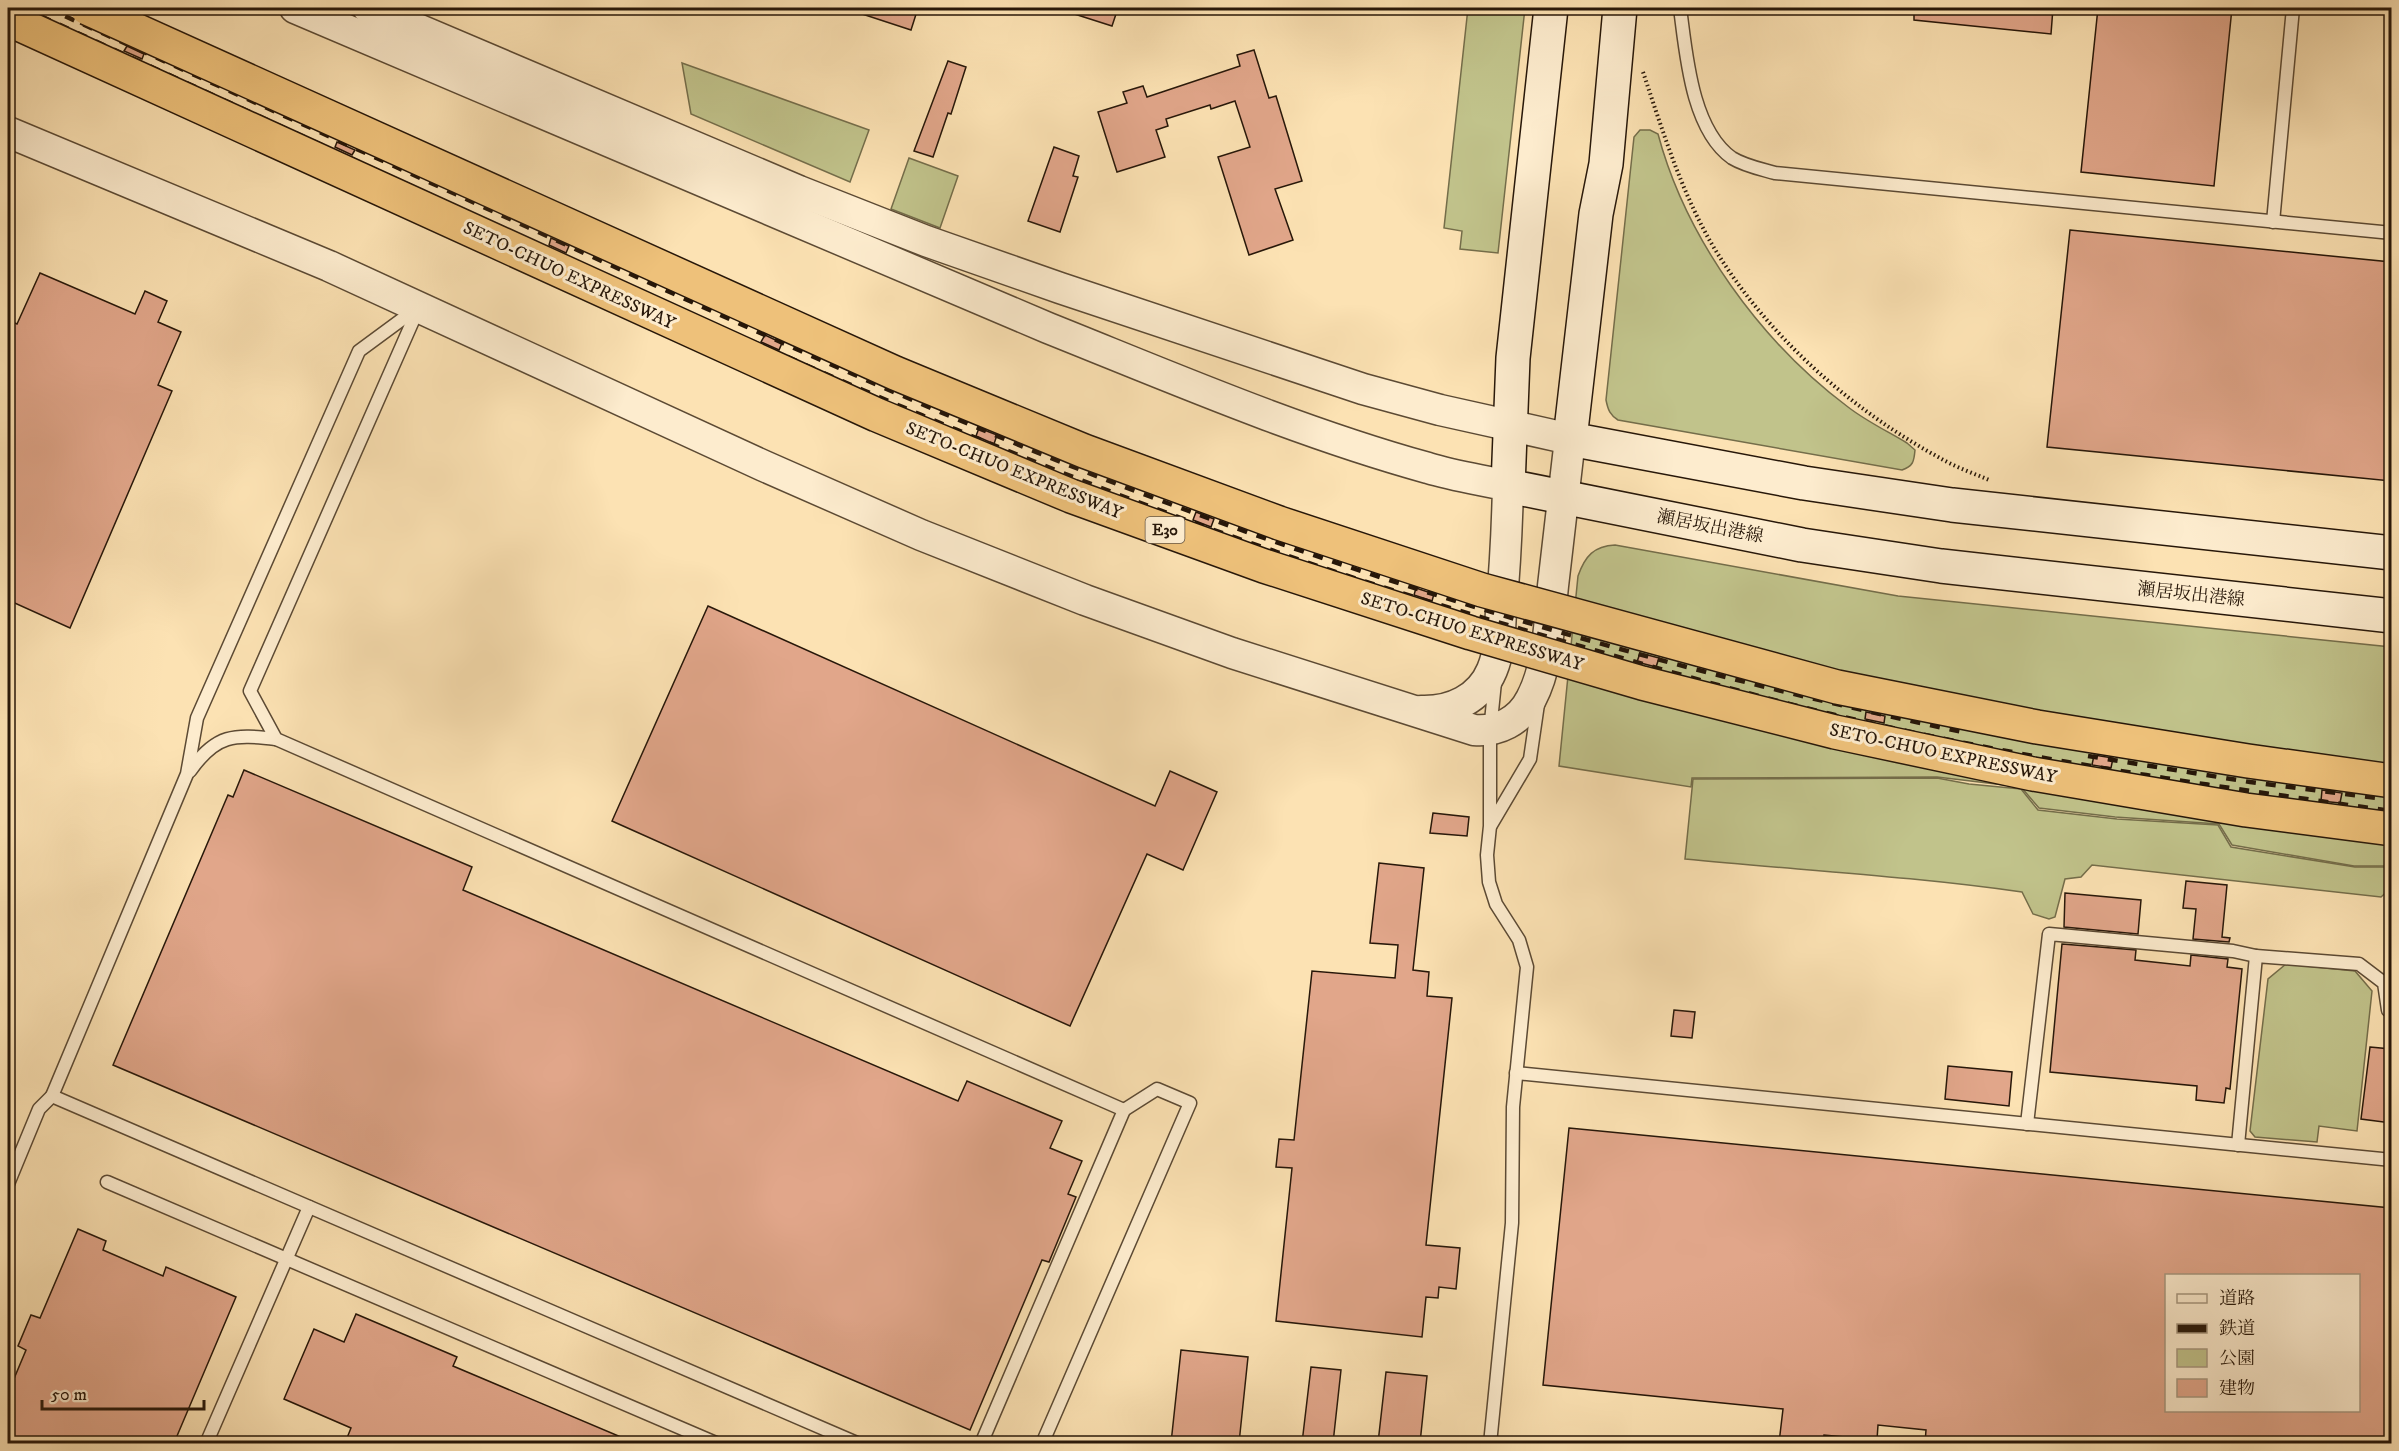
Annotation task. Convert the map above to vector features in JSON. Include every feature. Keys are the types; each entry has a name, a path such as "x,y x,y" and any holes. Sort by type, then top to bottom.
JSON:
{"highway":[{"name":"E30","path":"87,8 895,373 1084,451 1279,523 1482,590 1837,687 2037,727 2391,781"},
{"name":"SETO-CHUO EXPRESSWAY","path":"8,19 878,416 1071,496 1264,566 1471,633 1631,680 1835,732 2045,776 2246,810 2391,829"}],"main road":[{"path":"1508,486 1513,358 1551,8"},
{"path":"1620,8 1606,164 1596,214 1570,439 1804,483 1952,505 2391,553"},
{"name":"瀬居坂出港線","path":"1508,486 1802,545 1941,566 2391,616"}],"street":[{"path":"296,8 1048,328 1171,378 1345,443 1430,469 1508,486 1507,557 1498,652 1492,672 1467,700 1451,709 1413,711"},
{"path":"8,132 318,261 764,466 921,535 1085,600 1232,653 1474,730 1490,731 1505,725 1519,715 1530,700 1539,681 1547,646 1570,439 1510,427 1363,389 926,241 799,191 368,8"}],"lane":[{"path":"1680,8 1694,94 1701,116 1714,138 1731,157 1749,166 1776,173 2391,233"},
{"path":"2273,222 2293,8"},
{"path":"276,739 250,692 419,306"},
{"path":"187,774 197,718 359,351 419,306"},
{"path":"1490,826 1530,759 1547,646"},
{"path":"1490,1443 1512,1223 1513,1107 1527,967 1519,940 1496,904 1489,882 1487,855 1490,826 1490,731 1498,652"},
{"path":"8,1184 39,1109 52,1096 187,774 201,754 216,742 234,736 276,739 1124,1110"},
{"path":"2027,1124 2049,934 2233,951 2256,956 2359,964 2384,983 2388,1010 2391,1010"},
{"path":"2238,1145 2256,956"},
{"path":"1516,1073 2391,1160"},
{"path":"981,1443 1124,1110 1157,1089 1190,1103 1042,1443"},
{"path":"52,1096 859,1443"},
{"path":"107,1182 718,1443"},
{"path":"206,1443 309,1207"}],"path":[{"path":"1642,69 1677,166 1710,241 1733,276 1772,324 1805,361 1843,394 1940,458 1992,481"}],"green space":[{"path":"1468,8 1525,8 1498,253 1460,249 1462,231 1444,228"},
{"path":"682,63 869,130 850,182 691,114"},
{"path":"1640,130 1650,130 1658,134 1687,212 1707,249 1757,320 1816,381 1855,412 1915,450 1909,467 1902,470 1618,420 1611,414 1606,400 1634,137"},
{"path":"909,158 958,176 940,228 891,209"},
{"path":"1615,545 1898,596 2391,647 2391,866 2354,866 2232,845 2219,824 2115,817 2039,808 2021,787 1937,777 1692,778 1691,787 1559,766 1578,576 1591,553 1601,547"},
{"path":"1937,778 2021,789 2038,810 2117,819 2218,825 2231,847 2355,867 2391,867 2391,888 2381,897 2092,865 2081,877 2065,879 2055,917 2049,919 2033,914 2022,892 1896,877 1685,859 1693,779"},
{"path":"2286,964 2355,971 2372,991 2357,1131 2319,1126 2317,1142 2255,1137 2250,1131 2268,979"}],"building":[{"path":"854,8 918,8 911,30 853,11"},
{"path":"1066,8 1118,8 1112,26 1065,11"},
{"path":"1914,8 2053,8 2051,34 1914,20"},
{"path":"2098,8 2232,8 2214,186 2081,172"},
{"path":"127,46 144,54 142,59 124,51"},
{"path":"1254,50 1269,98 1276,96 1302,181 1275,189 1293,240 1249,255 1218,157 1250,147 1235,101 1211,109 1210,105 1166,119 1168,126 1156,130 1165,157 1117,172 1098,112 1127,103 1123,92 1143,86 1147,97 1240,66 1237,55"},
{"path":"948,61 966,67 951,114 948,113 933,157 914,151"},
{"path":"337,142 355,150 352,155 335,147"},
{"path":"1054,147 1079,156 1073,176 1078,177 1060,232 1028,221"},
{"path":"2070,230 2391,262 2391,481 2047,447"},
{"path":"551,238 569,246 566,253 549,245"},
{"path":"40,273 135,314 145,291 167,301 158,322 181,332 158,385 172,391 70,628 8,600 8,320 17,324"},
{"path":"765,335 782,343 779,350 761,342"},
{"path":"979,428 997,435 994,444 976,436"},
{"path":"1196,512 1214,519 1211,527 1193,520"},
{"path":"1416,588 1434,594 1432,601 1414,595"},
{"path":"708,606 1155,806 1170,771 1217,792 1183,870 1147,854 1070,1026 612,821"},
{"path":"1640,653 1659,658 1656,667 1637,662"},
{"path":"1866,712 1885,716 1884,723 1865,719"},
{"path":"2094,755 2113,758 2111,768 2092,765"},
{"path":"244,770 472,867 463,890 958,1101 967,1081 1062,1121 1050,1148 1082,1161 1068,1194 1076,1197 1049,1262 1042,1260 970,1430 113,1065 228,795 233,797"},
{"path":"2322,790 2342,793 2340,803 2321,801"},
{"path":"1433,813 1469,817 1467,836 1430,833"},
{"path":"1379,863 1424,868 1413,970 1429,972 1427,996 1452,998 1426,1245 1460,1248 1456,1289 1439,1287 1438,1298 1426,1297 1422,1337 1276,1321 1292,1168 1276,1167 1279,1139 1294,1140 1312,971 1395,978 1398,945 1370,943"},
{"path":"2186,881 2227,885 2222,937 2230,938 2229,942 2193,939 2196,909 2183,908"},
{"path":"2065,893 2141,900 2138,934 2064,927"},
{"path":"2062,944 2136,950 2135,960 2190,966 2191,955 2228,959 2227,967 2242,969 2230,1089 2226,1088 2224,1103 2196,1100 2197,1086 2050,1072"},
{"path":"1674,1010 1695,1012 1692,1038 1671,1036"},
{"path":"2370,1047 2391,1049 2391,1123 2361,1119"},
{"path":"1948,1066 2012,1072 2009,1106 1945,1099"},
{"path":"1569,1128 2391,1208 2391,1443 1925,1443 1926,1430 1878,1425 1877,1440 1824,1435 1823,1443 1779,1443 1783,1409 1543,1385"},
{"path":"78,1229 106,1241 103,1250 163,1276 166,1267 236,1297 174,1443 8,1443 8,1393 26,1350 18,1346 31,1315 40,1318"},
{"path":"356,1314 457,1357 453,1366 635,1443 345,1443 351,1428 284,1399 314,1329 344,1342"},
{"path":"1181,1350 1248,1357 1239,1443 1171,1443"},
{"path":"1311,1367 1341,1370 1333,1443 1302,1443"},
{"path":"1386,1372 1427,1376 1420,1443 1378,1443"}],"railway":[{"path":"23,8 650,295 914,412 1093,485 1313,564 1548,637 1831,714 2040,757 2392,811"},
{"path":"47,8 829,364 1014,443 1184,509 1404,585 1516,619 1741,681 1967,733"},
{"path":"2088,756 2250,782 2392,800"}]}
